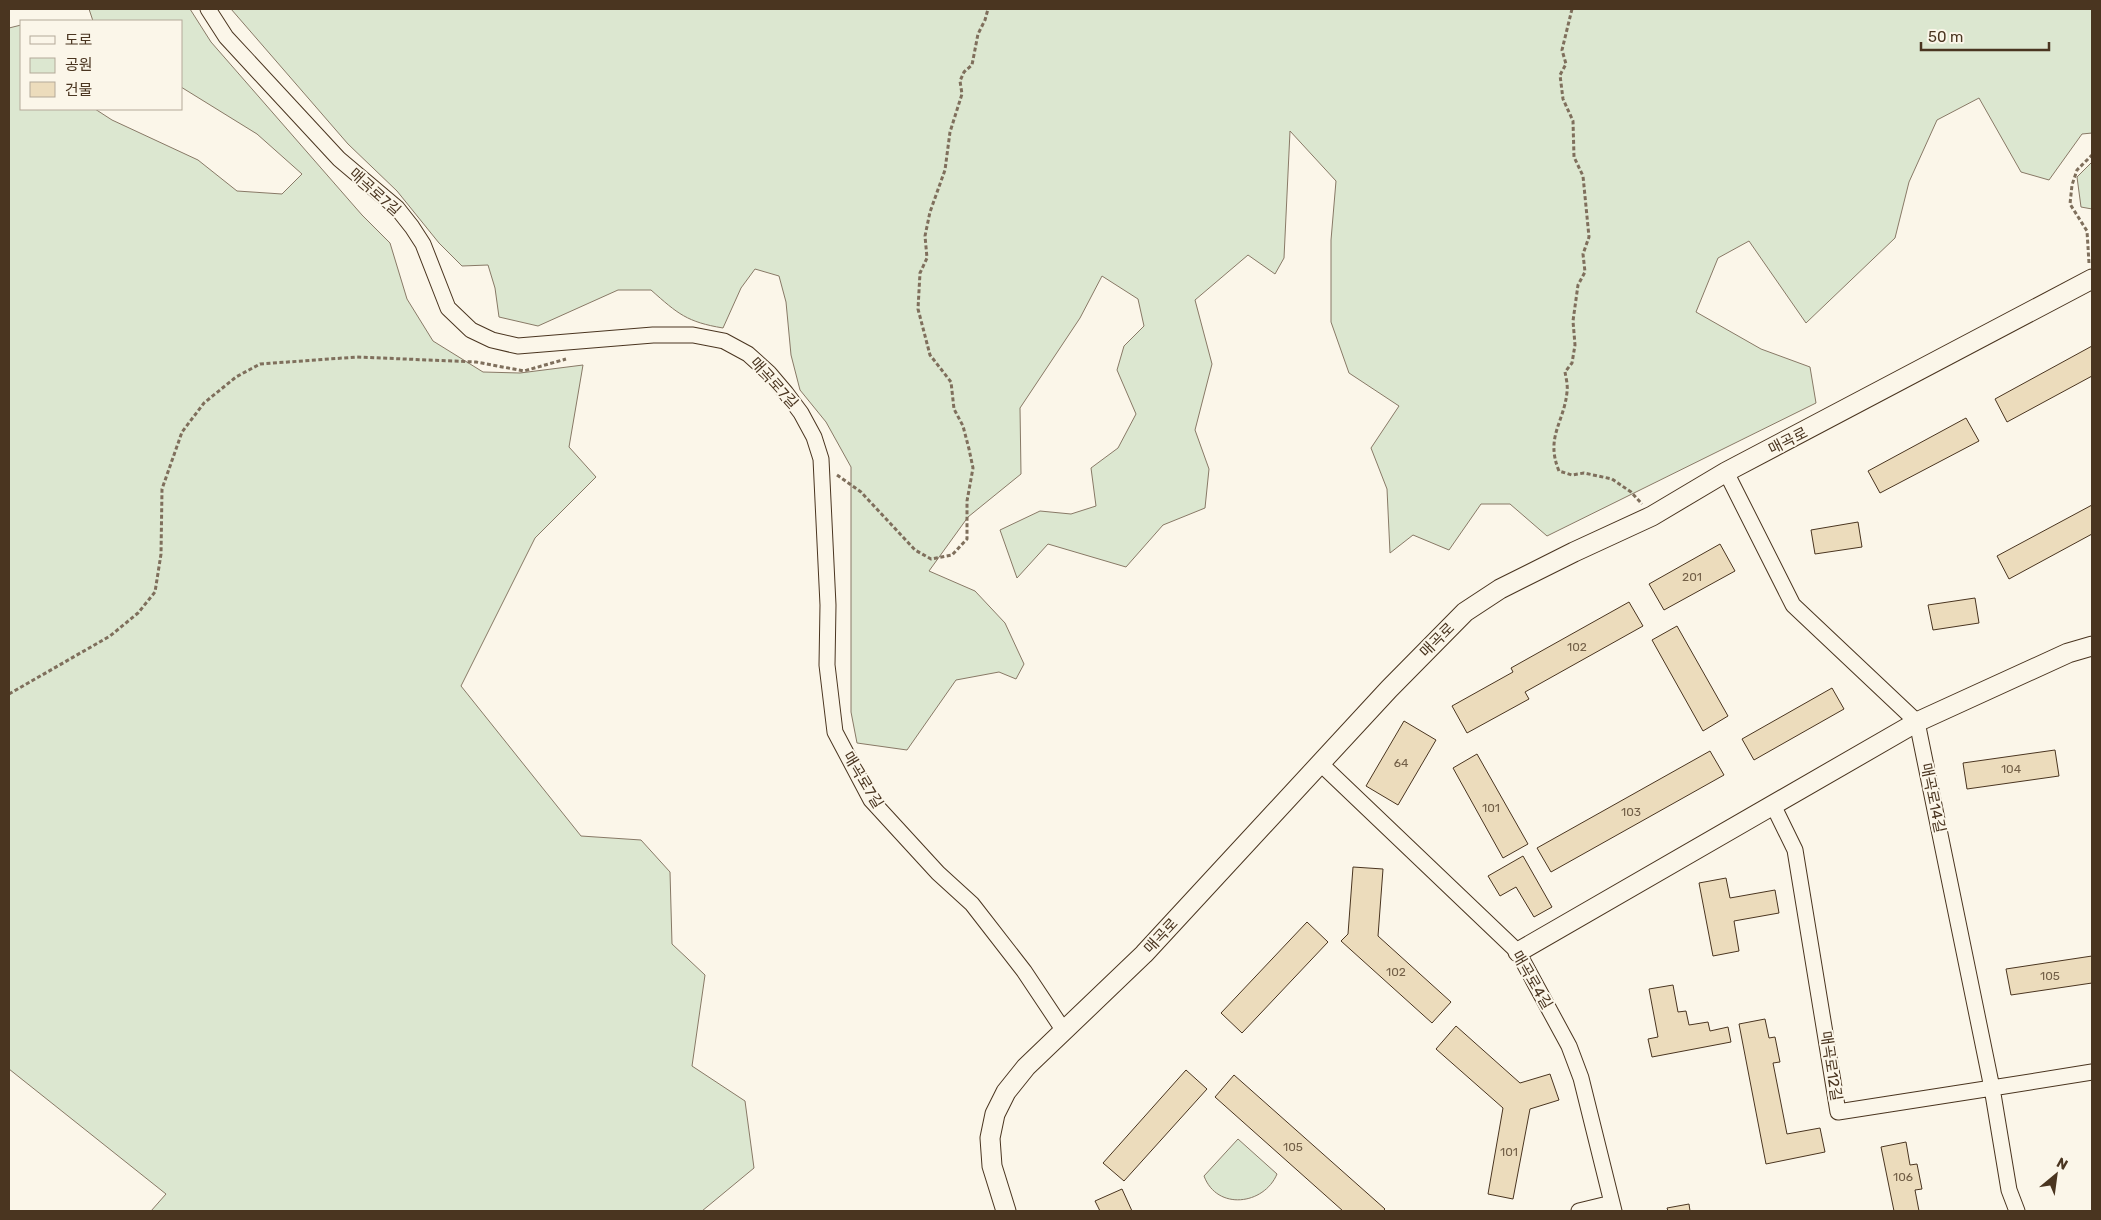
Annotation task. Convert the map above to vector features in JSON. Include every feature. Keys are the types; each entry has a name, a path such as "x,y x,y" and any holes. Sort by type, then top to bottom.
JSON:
{"street":[{"name":"매곡로7길","path":"208,9 226,37 339,160 402,215 423,244 448,308 471,330 492,340 518,346 693,335 724,341 748,354 769,373 801,413 814,437 822,465 828,605 827,665 835,732 871,800 938,873 972,904 1024,971 1064,1031"},
{"name":"매곡로","path":"1006,1211 992,1166 990,1138 995,1114 1006,1092 1026,1067 1144,954 1389,689 1465,612 1509,585 1652,516 1726,472 1859,404 2091,272"},
{"path":"1726,472 1793,606 1918,722"},
{"path":"1518,952 1918,722 2068,653 2092,646"},
{"name":"매곡로14길","path":"1918,722 1992,1088"},
{"name":"매곡로4길","path":"1321,764 1518,952 1569,1046 1581,1078 1613,1207 1579,1211"},
{"name":"매곡로12길","path":"1773,805 1795,850 1838,1112 1992,1088"},
{"path":"2017,1211 2009,1190 1992,1088 2092,1072"}],"path":[{"path":"822,465 862,492 915,550 931,559 952,555 967,539 968,501 973,468 969,449 963,426 954,409 951,382 930,355 918,309 920,273 927,258 925,236 947,161 950,132 962,94 960,81 964,72 972,65 978,34 988,9"},
{"path":"1572,9 1562,50 1566,64 1560,74 1563,99 1572,122 1574,157 1583,176 1589,237 1583,254 1584,272 1578,285 1573,321 1575,345 1572,362 1565,372 1567,390 1554,434 1554,459 1559,471 1572,475 1584,473 1612,479 1631,492 1652,516"},
{"path":"2091,272 2087,256 2087,231 2070,204 2072,185 2077,170 2092,154"},
{"path":"9,694 110,636 138,613 155,592 161,554 162,489 182,432 204,403 236,378 260,364 357,357 476,362 524,371 573,357 572,343"}],"green space":[{"path":"89,9 190,9 211,42 362,215 390,243 407,299 433,341 483,372 520,373 583,365 569,447 596,477 535,538 461,686 581,836 641,840 670,872 672,944 705,975 692,1066 745,1101 754,1168 702,1211 151,1211 166,1194 9,1069 9,28 20,25 20,110 97,110 112,120 198,160 237,191 282,194 302,174 257,134 182,88 182,20 93,20"},
{"path":"231,9 2092,9 2092,133 2082,134 2049,180 2021,172 1979,98 1937,120 1909,182 1895,238 1806,323 1749,241 1718,258 1696,312 1761,349 1810,367 1816,403 1547,536 1510,504 1481,504 1449,550 1413,535 1390,553 1387,489 1371,448 1399,406 1349,373 1331,322 1331,240 1336,181 1290,131 1284,258 1275,274 1248,255 1195,300 1212,364 1195,430 1209,469 1205,508 1163,525 1126,567 1048,544 1017,578 1000,530 1040,511 1071,514 1096,506 1091,468 1118,448 1136,414 1117,370 1124,346 1144,326 1138,299 1102,276 1080,318 1020,408 1021,474 968,517 929,571 975,591 1005,623 1024,664 1016,679 999,672 956,680 907,750 857,743 851,712 851,467 826,422 800,390 791,355 786,302 779,276 755,269 741,288 723,328 700,323 684,316 651,290 618,290 538,326 499,317 495,288 488,265 462,266 439,243 397,191 348,144"},
{"path":"2092,162 2092,209 2081,207 2077,177"},
{"path":"1238,1139 1277,1174 1271,1184 1262,1192 1240,1200 1229,1199 1219,1195 1210,1187 1204,1176"}],"building":[{"path":"2092,346 2092,376 2007,422 1995,399"},
{"path":"1966,418 1979,441 1880,493 1868,471"},
{"path":"2092,505 2092,534 2009,579 1997,556"},
{"path":"1858,522 1862,547 1815,554 1811,530"},
{"path":"1720,544 1735,571 1664,610 1649,584"},
{"path":"1975,598 1979,623 1933,630 1928,605"},
{"path":"1629,602 1643,626 1525,692 1529,699 1467,733 1452,706 1513,672 1511,668"},
{"path":"1677,626 1728,716 1703,731 1652,640"},
{"path":"1832,688 1844,709 1754,760 1742,739"},
{"path":"1404,721 1436,740 1398,805 1366,786"},
{"path":"2055,750 2059,776 1967,789 1963,763"},
{"path":"1710,751 1724,775 1551,872 1537,848"},
{"path":"1477,754 1528,844 1503,858 1453,768"},
{"path":"1523,856 1552,907 1534,917 1516,887 1500,896 1488,876"},
{"path":"1353,867 1383,869 1378,936 1451,1002 1432,1023 1341,941 1348,934"},
{"path":"1726,878 1730,898 1775,890 1779,913 1734,921 1739,951 1713,956 1699,883"},
{"path":"1307,922 1328,942 1242,1033 1221,1013"},
{"path":"2092,956 2092,983 2011,995 2006,969"},
{"path":"1673,985 1678,1012 1686,1011 1689,1025 1708,1022 1710,1031 1728,1027 1731,1042 1652,1057 1648,1039 1658,1037 1649,989"},
{"path":"1765,1019 1769,1038 1775,1037 1780,1062 1773,1063 1787,1134 1820,1128 1825,1152 1766,1164 1739,1024"},
{"path":"1456,1026 1520,1083 1550,1074 1559,1100 1530,1109 1513,1199 1488,1194 1503,1108 1436,1049"},
{"path":"1186,1070 1207,1089 1124,1181 1103,1163"},
{"path":"1234,1075 1385,1209 1383,1211 1343,1211 1215,1097"},
{"path":"1906,1142 1910,1165 1917,1164 1922,1189 1915,1190 1919,1211 1894,1211 1881,1147"},
{"path":"1122,1189 1132,1211 1100,1211 1095,1201"},
{"path":"1689,1204 1690,1211 1668,1211 1667,1208"}]}
